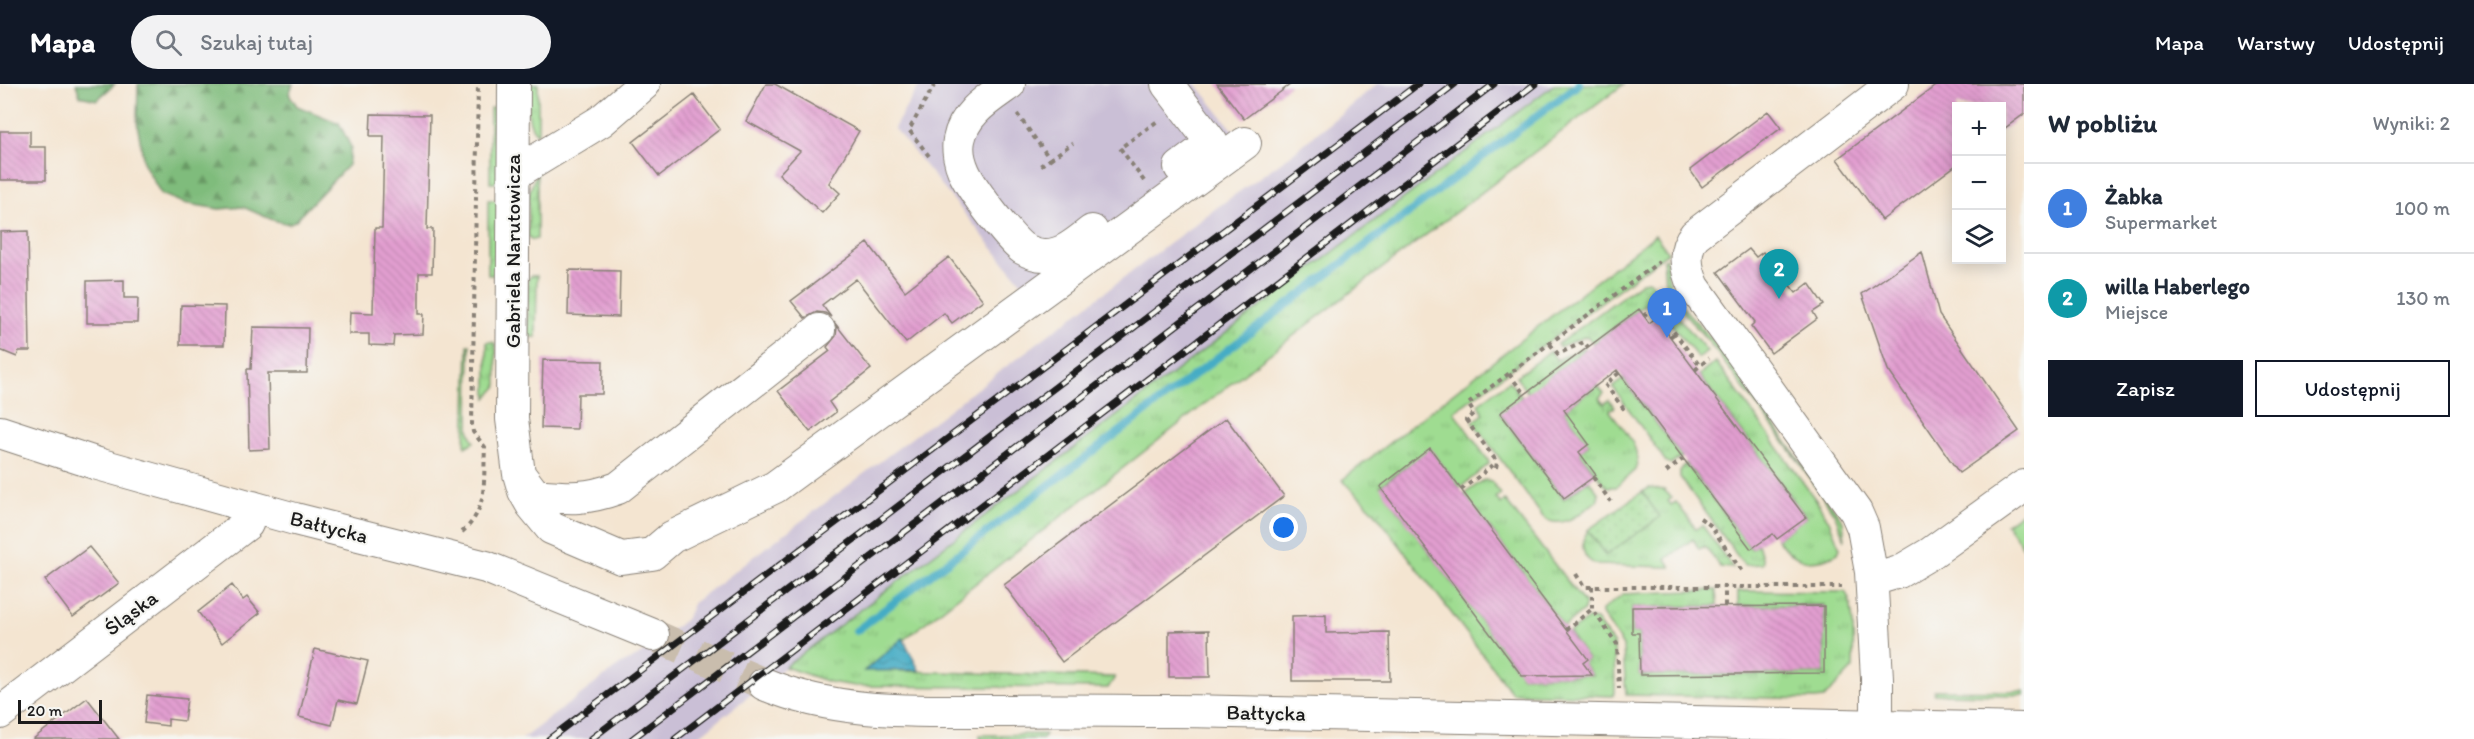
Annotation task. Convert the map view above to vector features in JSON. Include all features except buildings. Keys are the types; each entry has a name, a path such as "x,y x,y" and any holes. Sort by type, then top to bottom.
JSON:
{"street":[{"name":"Gabriela Narutowicza","path":"514,84 512,419 519,474 532,506 551,528 621,558 652,554 672,537 775,487 1245,143"},
{"path":"514,174 601,121 645,84"},
{"path":"1877,731 1858,584 1868,545 1863,528 1856,512 1694,287 1686,254 1695,235 1893,84"},
{"path":"1004,87 967,119 958,142 960,159 964,173 1011,237 1034,254 1045,255 1066,250 1212,143 1160,97"},
{"path":"519,474 535,495 567,498 595,496 618,488 819,330"},
{"name":"Bałtycka","path":"0,432 98,464 486,567 653,635"},
{"path":"1858,584 1899,572 1931,553 2024,486"},
{"name":"Śląska","path":"0,713 247,524 253,507"},
{"name":"Bałtycka","path":"764,684 790,694 833,704 894,711 1160,711 1877,731 2024,729"}],"path":[{"path":"460,533 473,522 482,505 485,447 476,439 472,425 478,84"},
{"path":"1004,87 1050,159"},
{"path":"1149,189 1120,148 1160,120 1160,97"},
{"path":"1041,166 1072,143"},
{"path":"1461,490 1496,465 1466,420 1474,413 1468,404 1659,262"},
{"path":"1643,316 1666,298"},
{"path":"1656,307 1700,366"},
{"path":"1670,337 1675,333"},
{"path":"1550,344 1558,354 1584,342 1588,347"},
{"path":"1695,370 1708,359"},
{"path":"1619,373 1605,384 1623,408 1620,410"},
{"path":"1509,374 1525,395"},
{"path":"1666,472 1683,459"},
{"path":"1593,477 1611,502"},
{"path":"1700,518 1710,525 1743,573"},
{"path":"1576,574 1584,587 1858,584"},
{"path":"1592,586 1592,609 1617,644 1619,692"},
{"path":"1725,586 1725,606"},
{"path":"1566,630 1592,609"}],"shaded area":[{"path":"920,84 1196,84 1237,135 1025,287 894,128"},
{"path":"1377,84 1555,84 785,667 695,739 522,739 621,664 638,656 686,619 694,602 1219,206 1288,157"}],"green space":[{"path":"76,84 115,84 97,100 80,96"},
{"path":"138,84 293,84 289,94 297,106 339,123 351,147 348,165 296,220 289,224 243,207 219,209 183,203 161,194 144,164 137,122"},
{"path":"529,84 538,84 538,134 529,118"},
{"path":"1555,84 1624,84 1238,378 865,670 1115,677 1108,688 855,686 829,682 785,667"},
{"path":"490,108 496,108 499,112 499,180 495,183 490,183"},
{"path":"537,170 537,239 532,240 528,236 529,194"},
{"path":"488,200 498,203 498,272 494,275 488,275"},
{"path":"1655,235 1668,252 1454,412 1489,464 1460,488 1430,449 1380,486 1522,676 1592,675 1583,663 1588,659 1569,633 1588,619 1596,620 1614,645 1615,693 1613,696 1512,693 1373,510 1342,480"},
{"path":"1666,258 1670,286 1679,303 1719,347 1843,521 1845,540 1835,515 1797,459 1709,342 1672,299 1665,282 1663,260"},
{"path":"531,276 537,276 536,337 528,337 528,279"},
{"path":"1648,281 1655,286 1656,294 1653,298 1593,343 1587,336 1559,347 1558,344 1642,282"},
{"path":"1670,308 1707,351 1698,358 1661,311"},
{"path":"487,342 493,342 496,345 497,387 487,398"},
{"path":"468,345 470,345 469,429 474,442 465,447"},
{"path":"1584,347 1585,349 1528,393 1516,377 1550,351 1557,360"},
{"path":"1716,362 1815,499 1829,521 1840,548 1838,553 1820,560 1804,560 1790,553 1777,539 1806,517 1699,375"},
{"path":"1623,379 1682,457 1671,464 1666,462 1613,387"},
{"path":"1509,381 1522,397 1500,414 1564,499 1589,480 1599,494 1597,501 1571,519 1557,522 1543,517 1473,422 1484,414 1478,404"},
{"path":"1597,385 1604,393 1599,398 1604,404 1609,400 1615,407 1610,411 1626,432 1637,454 1635,470 1616,487 1607,487 1579,452 1589,444 1564,410"},
{"path":"1686,463 1751,549 1758,544 1762,564 1744,565 1680,477 1680,471"},
{"path":"1484,480 1491,481 1501,494 1496,498 1501,504 1505,500 1585,604 1584,610 1564,627 1464,494"},
{"path":"1649,488 1664,490 1672,498 1668,501 1671,505 1676,502 1696,529 1702,525 1733,568 1720,567 1705,546 1699,549 1693,539 1666,559 1671,567 1592,563 1585,555 1583,546 1588,530 1605,555 1659,517 1642,492"},
{"path":"1642,492 1660,517 1606,555 1588,530"},
{"path":"2024,511 2024,548 2006,524"},
{"path":"1716,590 1717,606 1632,607 1632,633 1639,633 1640,675 1824,674 1824,605 1738,606 1738,591 1845,592 1851,607 1853,668 1824,698 1626,695 1623,646 1602,614 1602,610 1623,594"},
{"path":"1934,690 2024,691 2024,695 1934,694"},
{"path":"1045,734 1043,739 980,739 980,735"}],"water":[{"path":"903,638 919,670 864,671"}],"waterway":[{"path":"856,631 1579,84"}],"tunnel":[{"path":"653,635 764,684"}],"railway":[{"path":"549,739 1418,84"},
{"path":"591,739 1455,84"},
{"path":"632,739 1494,84"},
{"path":"675,739 1535,84"}],"place":[{"name":"willa Haberlego","path":"1779,299"},
{"name":"Żabka","path":"1667,338"}]}
